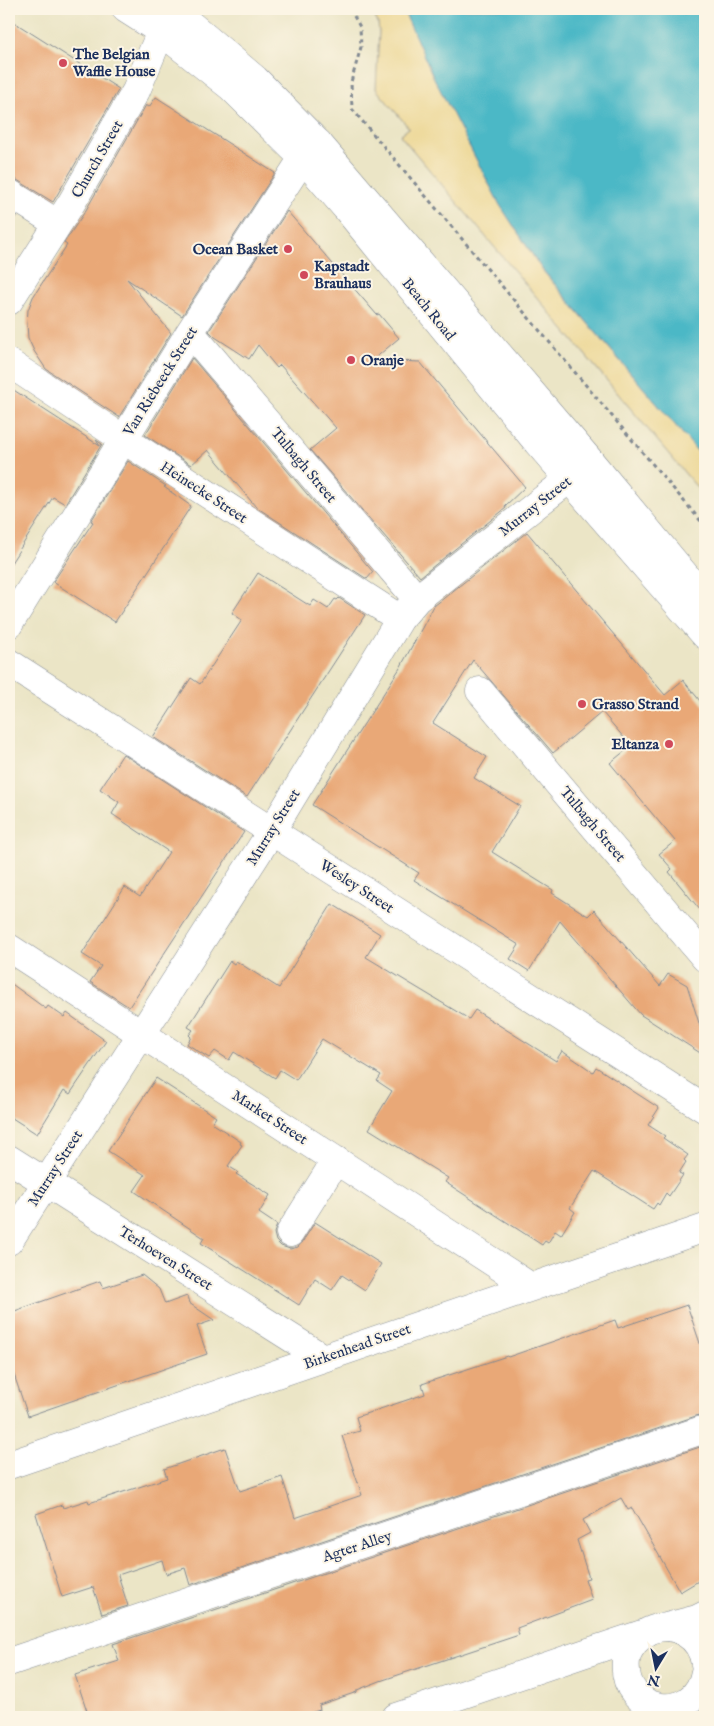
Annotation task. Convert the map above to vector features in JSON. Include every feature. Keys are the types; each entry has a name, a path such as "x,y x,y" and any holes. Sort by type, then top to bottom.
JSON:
{"street":[{"name":"Beach Road","path":"126,9 168,17 231,87 311,151 590,461 705,599"},
{"name":"Church Street","path":"9,301 58,224 136,91 168,17"},
{"name":"Beach Road","path":"311,151 361,226 569,479 705,635"},
{"name":"Van Riebeeck Street","path":"9,624 190,332 311,151"},
{"path":"9,193 58,224"},
{"name":"Tulbagh Street","path":"190,332 409,609"},
{"name":"Heinecke Street","path":"9,363 123,440 409,609"},
{"name":"Murray Street","path":"9,1241 271,832 409,609 590,461"},
{"name":"Wesley Street","path":"9,663 705,1109"},
{"name":"Tulbagh Street","path":"480,691 705,958"},
{"name":"Market Street","path":"9,948 531,1287"},
{"name":"Terhoeven Street","path":"9,1159 323,1358"},
{"path":"290,1233 336,1160"},
{"name":"Birkenhead Street","path":"9,1465 705,1228"},
{"name":"Agter Alley","path":"9,1662 705,1429"},
{"path":"396,1717 705,1615"},
{"path":"635,1698 625,1669 626,1656 632,1644 654,1631 679,1630 690,1636 699,1645 705,1664"},
{"path":"567,1659 604,1667 635,1698 659,1708 672,1708 698,1695"}],"path":[{"path":"350,9 360,27 361,47 351,82 352,109 705,526"}],"sand":[{"path":"371,9 403,9 433,76 500,205 542,270 705,460 705,497 400,135 409,128 376,89 379,32 378,23"}],"water":[{"path":"403,9 705,9 705,460 542,269 500,205 433,76"}],"building":[{"path":"9,19 119,89 53,202 17,180 9,178"},
{"path":"156,97 275,173 182,316 127,279 171,333 119,417 46,369 28,338 28,310 33,297 67,245 64,243 86,210 146,105 149,107"},
{"path":"9,211 16,216 9,227"},
{"path":"287,211 399,338 373,360 420,362 525,487 505,506 506,508 420,577 310,450 336,428 280,365 277,368 258,345 249,359 209,331"},
{"path":"192,358 373,572 367,579 256,507 208,450 191,465 145,435"},
{"path":"9,387 100,446 96,440 102,444 65,504 53,497 9,566"},
{"path":"128,461 166,486 164,487 191,506 115,622 53,582 93,522 91,521"},
{"path":"527,532 665,695 683,680 705,707 705,916 669,872 672,869 659,854 675,841 610,763 631,746 602,712 553,753 473,660 433,723 487,757 474,778 520,806 492,852 553,890 552,893 588,916 594,910 660,986 668,974 687,985 705,1042 705,1056 641,1015 560,921 529,971 510,959 519,945 414,880 419,873 312,805 400,668 434,606"},
{"path":"258,573 310,606 314,600 328,609 335,599 339,598 365,615 247,797 153,737 191,678 200,684 242,620 232,613"},
{"path":"123,754 244,832 129,1007 90,982 101,966 82,954 125,887 140,897 169,852 112,814 119,802 100,789"},
{"path":"332,904 380,934 366,957 469,1019 475,1010 556,1061 562,1051 593,1072 596,1067 659,1108 648,1125 688,1155 679,1173 683,1175 669,1196 666,1193 659,1205 657,1203 653,1209 594,1171 570,1208 575,1212 561,1235 555,1231 548,1243 545,1241 542,1245 445,1182 448,1178 369,1129 392,1091 377,1081 381,1075 322,1039 296,1080 280,1070 275,1078 234,1052 229,1060 215,1051 209,1058 187,1044 191,1037 189,1035 193,1030 188,1027 230,961 234,964 236,961 279,988"},
{"path":"9,982 46,1009 48,1006 64,1017 67,1013 106,1041 70,1094 64,1090 37,1134 9,1116"},
{"path":"156,1078 216,1117 212,1123 241,1142 240,1144 242,1145 228,1166 238,1172 236,1174 270,1195 259,1213 277,1225 274,1233 276,1241 281,1246 290,1249 298,1247 315,1222 381,1264 365,1290 342,1275 332,1290 315,1279 299,1305 201,1243 204,1238 134,1191 145,1175 108,1151"},
{"path":"142,1275 159,1289 165,1304 187,1296 189,1303 214,1320 197,1326 207,1354 28,1416 9,1360 9,1313 100,1281 103,1288"},
{"path":"687,1305 705,1358 705,1413 190,1585 185,1568 166,1574 162,1560 118,1575 128,1606 102,1614 93,1587 62,1597 36,1514 62,1505 63,1508 88,1500 89,1503 167,1478 164,1469 225,1448 240,1491 282,1477 295,1518 362,1495 342,1436 360,1431 356,1417 425,1394 422,1384 615,1320 618,1328"},
{"path":"703,1446 705,1451 705,1577 680,1592 632,1508 628,1510 621,1498 583,1520 590,1533 577,1540 589,1578 585,1579 592,1600 517,1628 519,1635 380,1681 357,1690 357,1692 319,1705 320,1710 297,1717 89,1717 75,1675 119,1661 113,1644"}],"place":[{"name":"The Belgian Waffle House","path":"63,63"},
{"name":"Ocean Basket","path":"288,249"},
{"name":"Kapstadt Brauhaus","path":"304,275"},
{"name":"Oranje","path":"351,360"},
{"name":"Grasso Strand","path":"582,704"},
{"name":"Eltanza","path":"669,744"}]}
